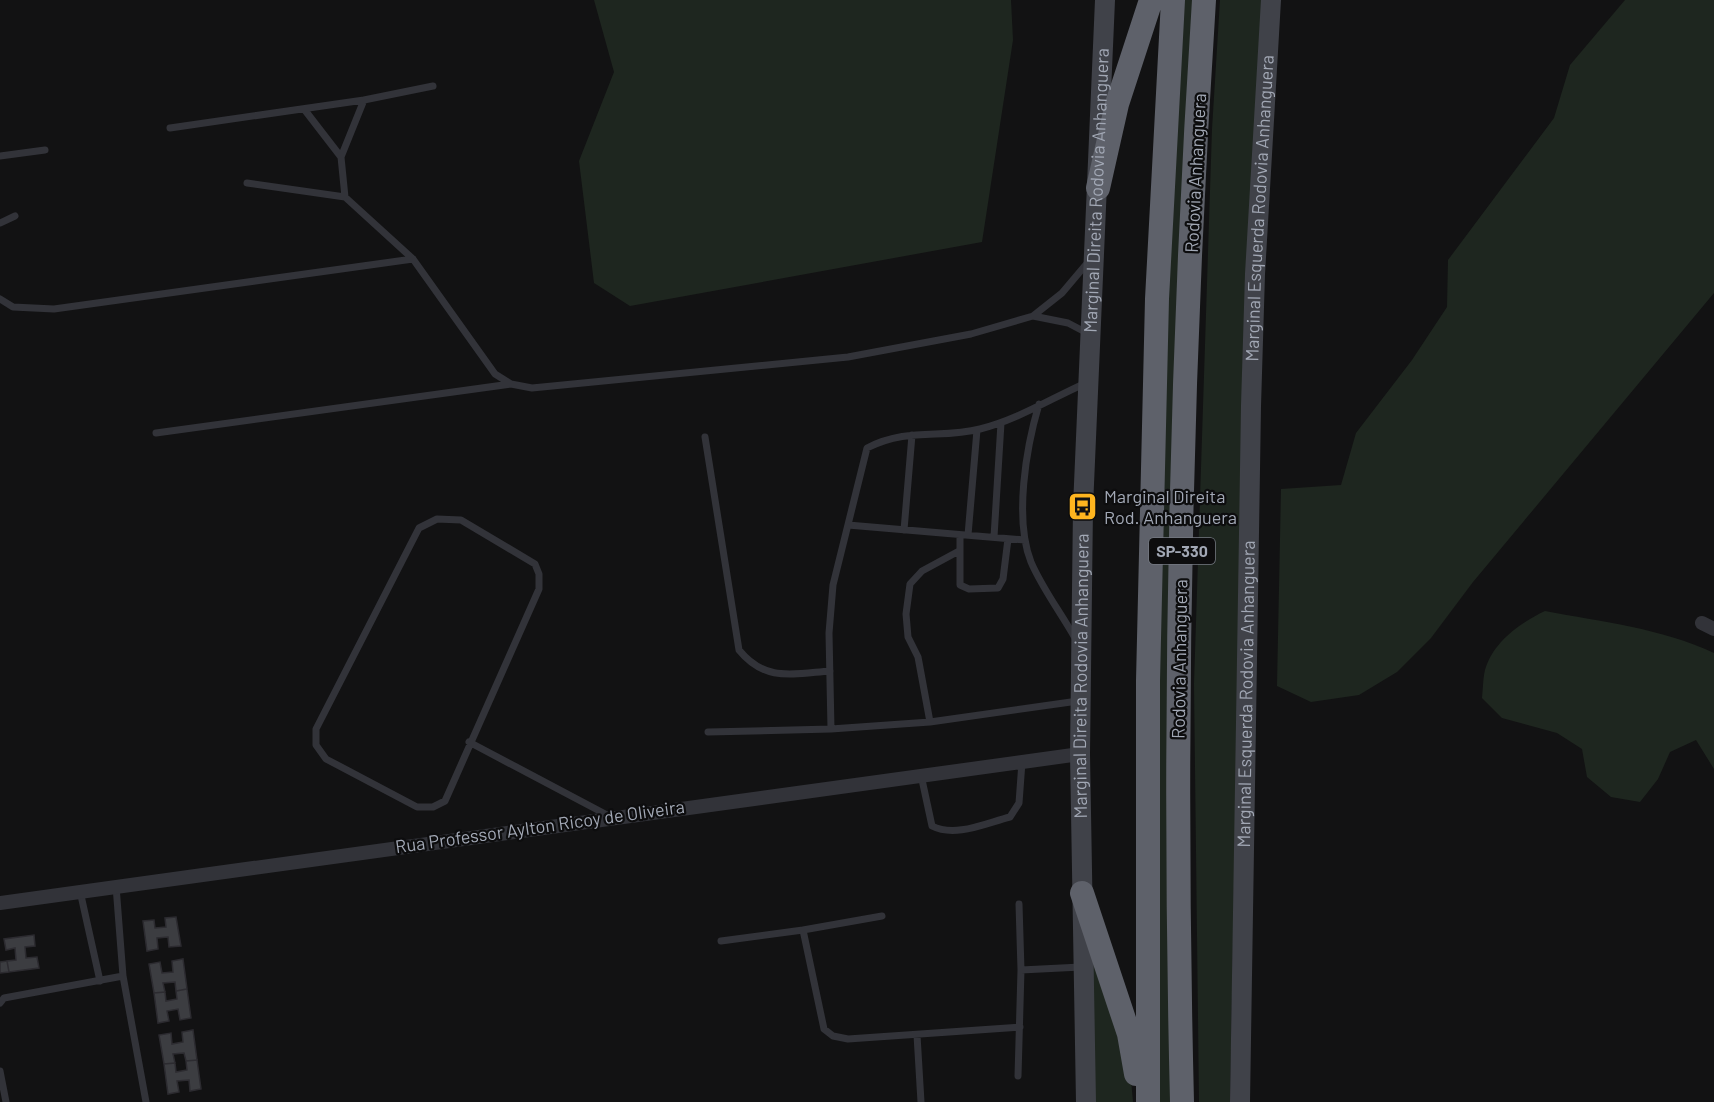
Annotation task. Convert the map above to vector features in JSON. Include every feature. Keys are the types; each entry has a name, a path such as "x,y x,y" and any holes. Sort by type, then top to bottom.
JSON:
{"highway":[{"path":"1098,188 1117,104 1151,0"},
{"name":"Rodovia Anhanguera","path":"1148,1102 1148,681 1157,299 1173,0"},
{"name":"Rodovia Anhanguera","path":"1182,1102 1179,984 1180,626 1188,347 1204,0"},
{"path":"1082,892 1129,1034 1139,1102"}],"street":[{"name":"Marginal Direita Rodovia Anhanguera","path":"1086,1102 1080,701 1088,381 1105,0"},
{"name":"Marginal Esquerda Rodovia Anhanguera","path":"1240,1102 1251,394 1255,274 1271,0"},
{"name":"Rua Professor Aylton Ricoy de Oliveira","path":"0,903 1080,753"}],"lane":[{"path":"170,128 364,100 433,86"},
{"path":"345,197 341,157 364,100"},
{"path":"304,109 341,157"},
{"path":"0,156 45,150"},
{"path":"247,183 345,197 412,260 495,374 511,384"},
{"path":"0,223 15,216"},
{"path":"156,433 511,384 532,388 848,357 971,334 1033,316 1062,293 1094,255"},
{"path":"0,299 13,307 54,309 412,260"},
{"path":"1033,316 1068,323 1090,334"},
{"path":"831,729 829,633 833,585 867,448 887,438 977,430 1001,423 1088,381"},
{"path":"1039,404 1029,440 1024,510 1025,540 1031,563 1081,648"},
{"path":"994,537 1001,423"},
{"path":"969,535 977,430"},
{"path":"904,530 912,435"},
{"path":"705,437 739,650 751,664 764,671 783,674 830,670"},
{"path":"437,519 461,520 535,564 539,574 539,590 469,742 445,801 433,807 417,807 326,759 316,745 316,729 418,528 437,519"},
{"path":"848,525 1025,540"},
{"path":"960,534 960,585 969,589 998,588 1003,579 1008,539"},
{"path":"930,722 918,657 908,637 906,614 910,584 922,571 959,551"},
{"path":"708,732 831,729 930,722 1080,701"},
{"path":"469,742 611,818"},
{"path":"921,775 932,826 940,831 954,832 1010,817 1019,803 1022,762"},
{"path":"116,886 123,976 146,1102"},
{"path":"80,891 100,981"},
{"path":"1018,1076 1020,904"},
{"path":"721,941 803,930 882,915"},
{"path":"803,930 824,1029 833,1036 848,1039 1020,1027"},
{"path":"1021,970 1083,966"},
{"path":"0,1003 4,998 123,976"},
{"path":"917,1035 921,1102"},
{"path":"0,1071 6,1102"}],"shaded area":[{"path":"594,0 1011,0 1013,40 982,242 630,306 594,283 579,161 614,72"},
{"path":"1180,0 1193,0 1172,1102 1157,1102 1155,641"},
{"path":"1220,0 1263,0 1242,456 1230,1102 1199,1102 1194,684 1212,129"},
{"path":"1625,0 1714,0 1714,293 1473,582 1431,638 1397,672 1359,695 1311,702 1277,686 1281,489 1341,485 1356,433 1412,360 1447,307 1448,260 1554,118 1570,65"},
{"path":"1545,611 1673,637 1714,653 1714,769 1696,740 1670,752 1658,779 1640,802 1611,797 1587,777 1582,749 1557,733 1502,718 1482,698 1484,673 1489,660 1501,642 1517,628"},
{"path":"1089,947 1130,1068 1133,1102 1092,1102"}],"building":[{"path":"176,917 181,946 169,947 168,937 157,938 158,949 147,951 143,921 154,920 155,928 166,927 165,918"},
{"path":"34,935 35,946 25,947 26,958 37,957 39,968 9,972 7,961 16,960 15,948 6,950 4,939"},
{"path":"183,959 187,989 176,991 175,982 163,983 165,992 154,993 149,964 160,962 162,973 173,972 172,961"},
{"path":"7,961 9,972 0,973 0,962"},
{"path":"187,989 191,1018 180,1020 178,1009 167,1011 169,1021 158,1023 154,993 165,992 166,1001 177,999 176,991"},
{"path":"193,1030 197,1060 186,1061 184,1053 173,1054 175,1063 164,1064 159,1035 171,1033 172,1044 183,1042 182,1032"},
{"path":"197,1060 201,1089 190,1091 189,1080 177,1081 179,1092 168,1094 164,1064 175,1063 176,1072 187,1070 186,1061"}],"place":[{"name":"Marginal Direita Rod. Anhanguera","path":"1083,507"}]}
